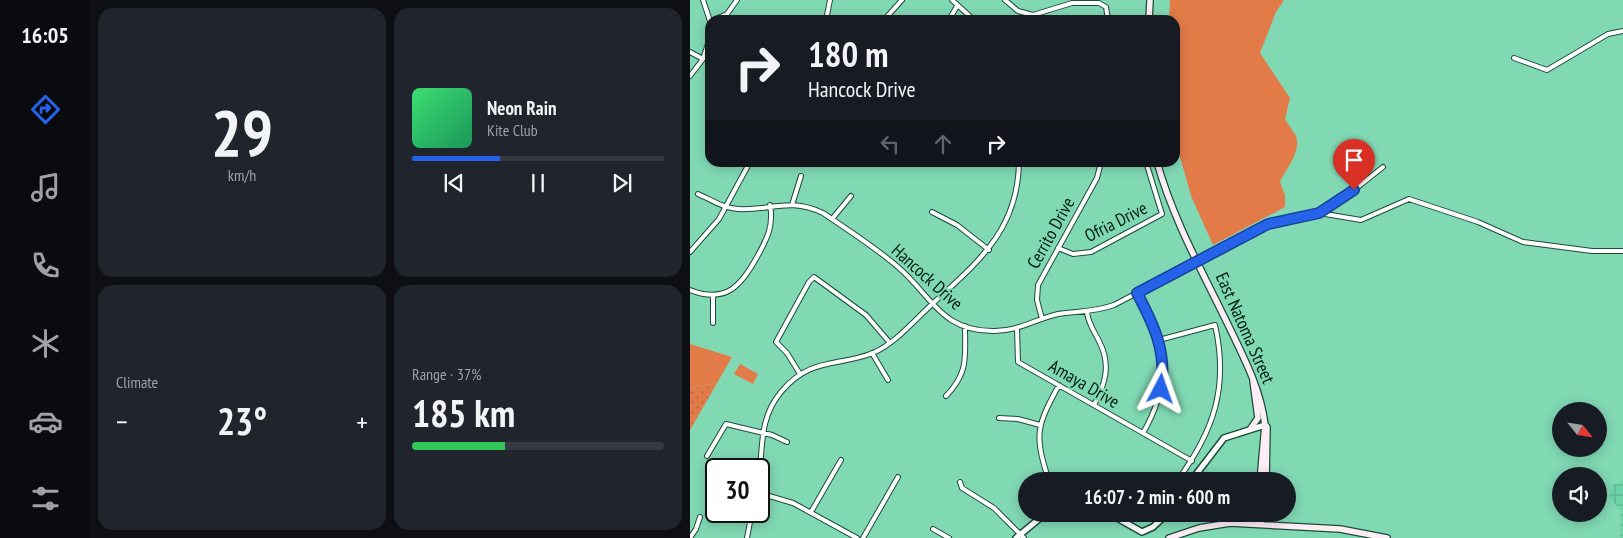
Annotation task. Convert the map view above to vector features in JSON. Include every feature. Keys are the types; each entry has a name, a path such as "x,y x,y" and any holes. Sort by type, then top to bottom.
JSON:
{"main road":[{"path":"1148,15 1150,0"},
{"name":"East Natoma Street","path":"1159,167 1174,212 1254,379 1261,402 1264,425 1261,472"},
{"path":"1252,428 1258,418 1254,379"},
{"name":"East Natoma Street","path":"1264,425 1267,427 1266,472"},
{"path":"1169,538 1199,528 1219,524 1261,524 1340,529 1387,538"}],"street":[{"path":"703,0 708,15"},
{"path":"725,15 737,0"},
{"path":"827,15 830,0"},
{"path":"890,15 902,0"},
{"path":"952,0 968,15"},
{"path":"1006,0 1018,11 1033,15 1072,3 1099,3 1106,7 1107,15"},
{"path":"952,15 957,6"},
{"path":"1514,58 1547,70 1608,34 1623,31"},
{"path":"690,52 703,59"},
{"path":"690,76 703,59 705,53"},
{"path":"690,252 716,225 747,167"},
{"path":"760,458 762,433 776,397 800,374 815,366 872,353 890,343 989,250 1003,229 1012,208 1017,189 1019,167"},
{"name":"Cerrito Drive","path":"1042,319 1037,304 1037,288 1097,178 1100,167"},
{"name":"Ofria Drive","path":"1058,248 1073,254 1091,252 1162,214 1148,167"},
{"path":"1319,213 1344,198 1383,167"},
{"path":"792,204 801,176"},
{"name":"Hancock Drive","path":"698,194 726,207 746,209 792,204 816,210 832,219 895,264 931,305 945,316 965,326 991,331 1017,328 1058,314 1087,312 1106,308 1274,221 1319,213"},
{"path":"832,219 850,196"},
{"path":"1319,213 1361,220 1404,199 1413,199 1456,216 1478,222 1524,242 1592,251 1623,251"},
{"path":"690,290 713,295 734,289 748,274 770,232 772,221 770,206"},
{"path":"932,212 957,225 989,250"},
{"path":"800,374 787,353 776,342 809,282 814,277 866,315 890,343"},
{"path":"1137,293 1159,340 1163,366 1161,389 1153,414 1143,433"},
{"path":"713,295 713,323"},
{"path":"1087,312 1089,323 1102,347 1106,362 1105,381 1094,405"},
{"path":"1159,340 1215,325 1220,351 1220,388 1211,424 1192,461 1184,472"},
{"path":"946,396 958,382 964,368 965,326"},
{"name":"Amaya Drive","path":"1017,328 1018,362 1192,461"},
{"path":"872,353 888,380"},
{"path":"1046,472 1038,443 1040,425 1059,385"},
{"path":"999,418 1018,419 1040,425"},
{"path":"708,456 726,424 778,437 786,442"},
{"path":"1198,472 1224,438 1264,425"},
{"path":"811,512 841,460"},
{"path":"863,538 898,477"},
{"path":"960,482 962,488 994,508 1020,537 1036,522"},
{"path":"770,496 785,499 857,538"},
{"path":"690,538 696,529 700,517"},
{"path":"1124,522 1142,532 1158,522"},
{"path":"747,538 750,523"},
{"path":"933,529 949,538"}],"shaded area":[{"path":"1170,0 1284,0 1276,12 1260,53 1290,98 1285,119 1296,136 1297,148 1280,182 1285,195 1285,207 1213,245 1191,196 1180,157 1180,15 1169,15"},
{"path":"690,344 732,357 717,383 690,389"},
{"path":"740,364 758,374 753,384 734,374"},
{"path":"717,383 690,430 690,389"},
{"path":"1623,480 1623,538 1620,538 1621,511 1609,497 1612,486"}],"route":[{"path":"1161,389 1163,374 1161,348 1152,321 1137,293 1274,221 1311,216 1319,213 1354,190"}]}
